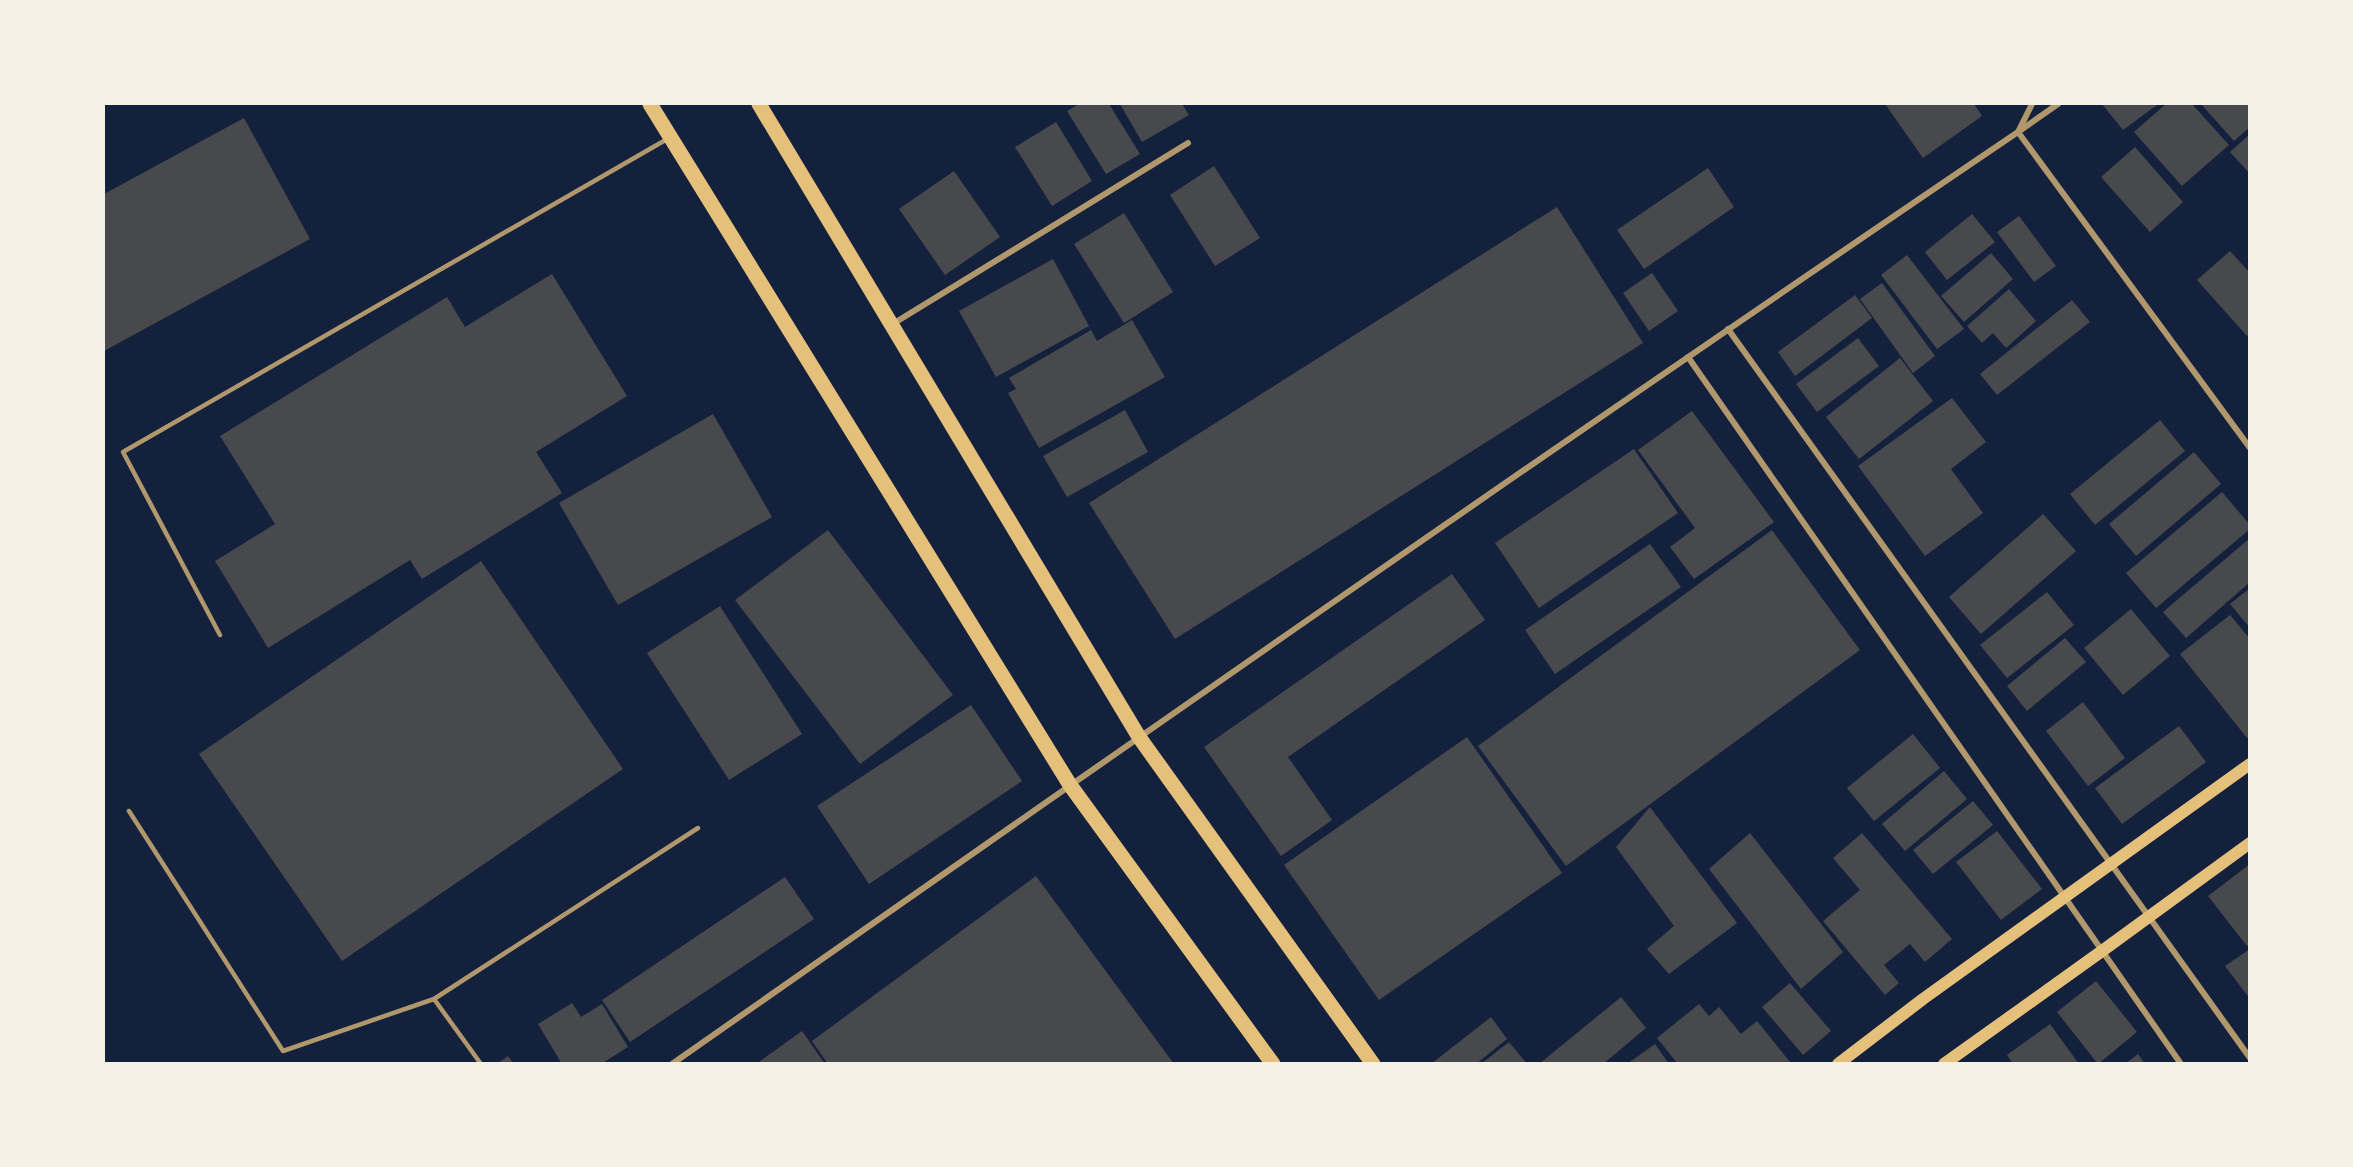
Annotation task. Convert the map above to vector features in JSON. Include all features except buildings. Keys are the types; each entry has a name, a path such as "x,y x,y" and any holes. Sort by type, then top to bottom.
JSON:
{"main road":[{"path":"650,104 1070,785 1273,1064"},
{"path":"759,104 1139,737 1373,1064"},
{"path":"1838,1064 2064,897 2250,764"},
{"path":"1944,1064 2250,843"}],"street":[{"path":"2018,132 2032,104"},
{"path":"672,1064 1728,328 2058,104"},
{"path":"2018,132 2250,448"},
{"path":"891,326 1188,143"},
{"path":"1728,328 2250,1058"},
{"path":"1688,357 2181,1064"}],"lane":[{"path":"220,635 123,452 671,137"},
{"path":"129,812 283,1051 434,999 699,828"},
{"path":"434,999 481,1064"}]}
